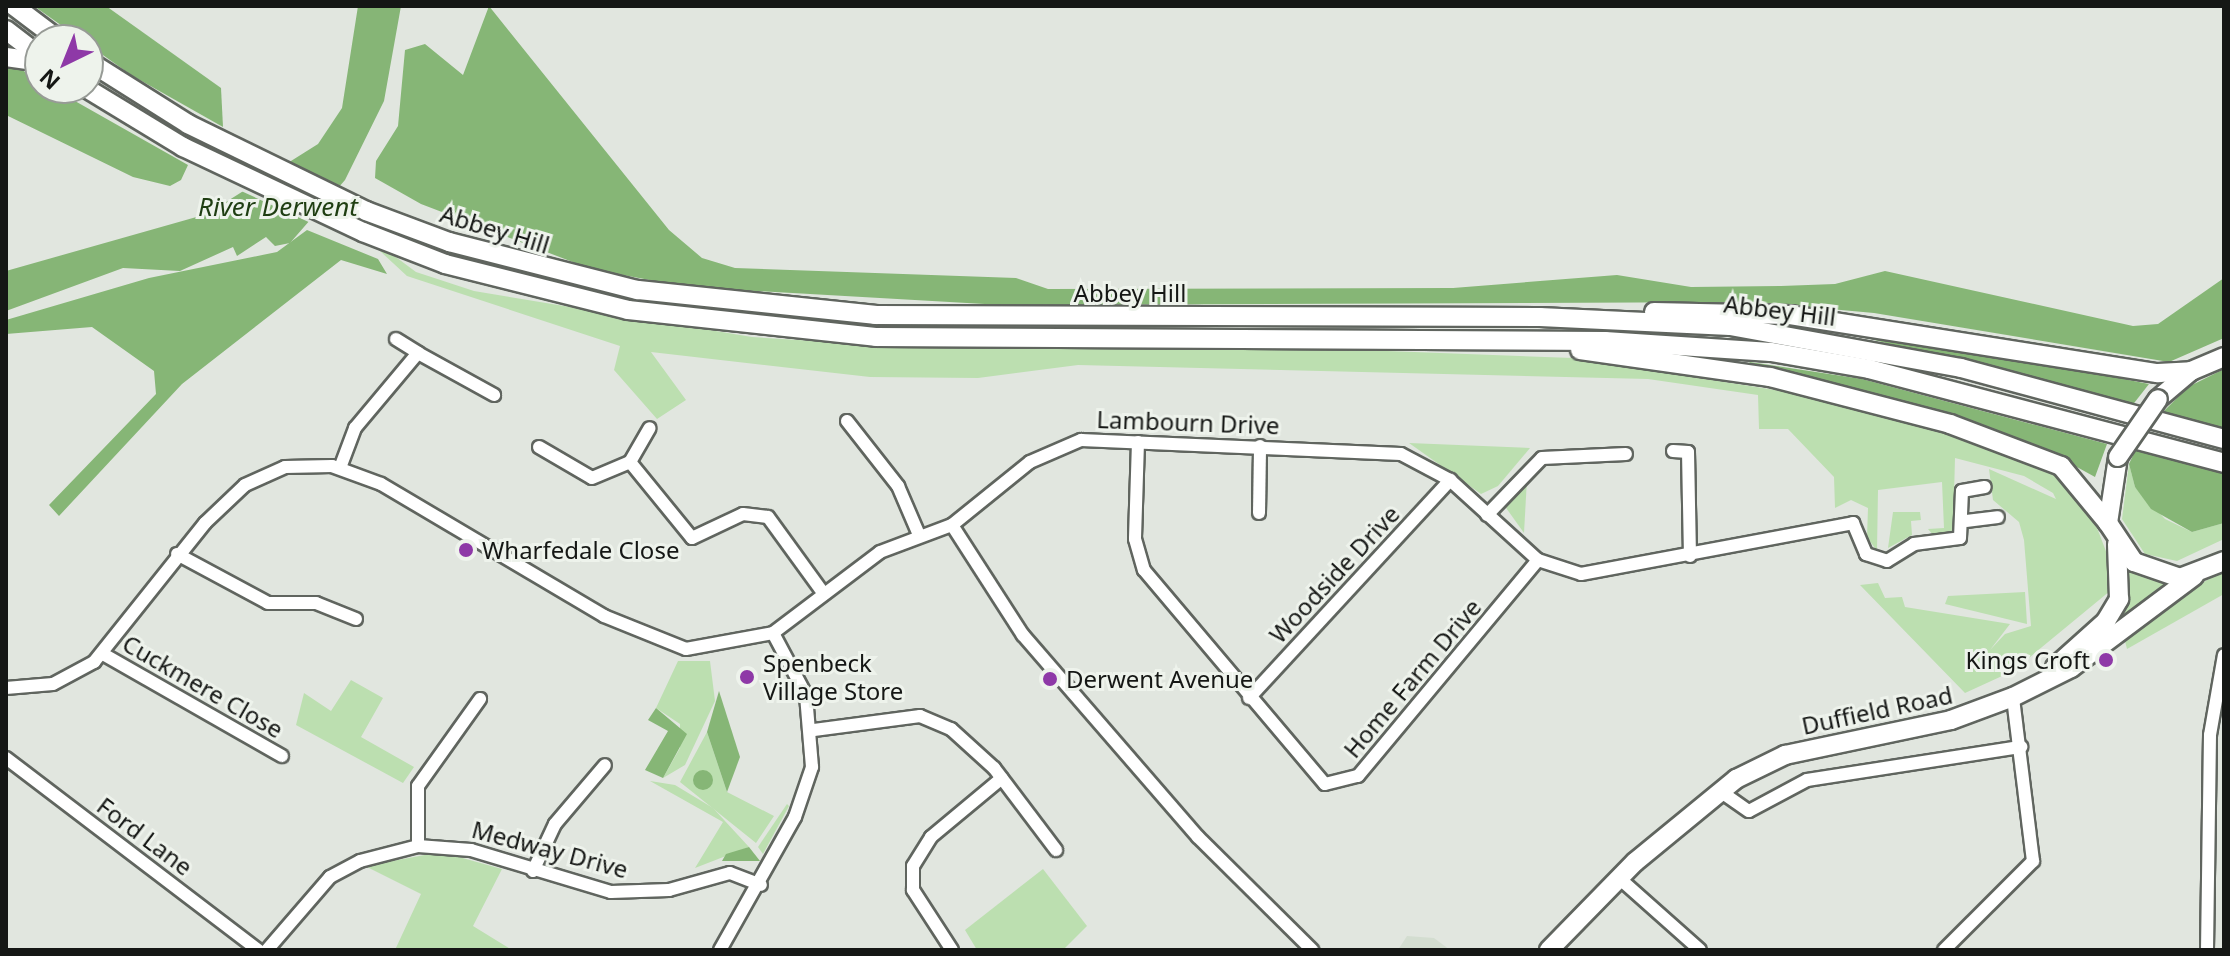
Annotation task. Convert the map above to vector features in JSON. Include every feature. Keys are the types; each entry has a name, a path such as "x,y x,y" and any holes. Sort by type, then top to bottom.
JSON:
{"highway":[{"path":"14,6 38,24"},
{"path":"6,30 24,44"},
{"name":"Abbey Hill","path":"104,71 216,138 350,204 544,269 638,290 795,311 1540,317 1730,326 1847,343 2217,437"},
{"name":"Abbey Hill","path":"104,98 207,158 342,222 535,290 782,331 1664,343 1869,369 2216,461"},
{"path":"1540,317 1790,315 2158,373 2191,371"},
{"path":"1522,342 1770,377 1921,415 2061,466 2108,523 2117,544 2144,568 2194,576"},
{"path":"2108,523 2118,457 2158,399 2191,371 2224,357"},
{"name":"Duffield Road","path":"2045,678 2113,610 2123,575 2117,544"},
{"name":"Duffield Road","path":"1549,950 1619,878 1720,791 1785,755 1951,720 2013,697 2045,678 2071,668 2194,576 2223,562"}],"street":[{"path":"396,339 494,395"},
{"path":"340,468 355,428 418,353"},
{"path":"847,421 898,486 919,535"},
{"path":"539,447 592,478 630,462 650,428"},
{"name":"Lambourn Drive","path":"6,688 53,684 103,654 177,554 263,473 340,468 381,484 648,638 705,649 773,633 880,552 952,525 1053,449 1081,440 1384,451 1450,480 1538,560 1600,574 1853,523 1861,548 1881,562 1921,542 1957,540 1966,521"},
{"name":"Home Farm Drive","path":"1138,442 1139,560 1315,778 1349,782 1538,560"},
{"path":"1259,513 1260,446"},
{"path":"1673,451 1688,452 1690,556"},
{"path":"1487,515 1542,458 1600,462 1626,454"},
{"path":"630,462 692,538 751,513 776,523 824,594"},
{"name":"Woodside Drive","path":"1249,698 1450,480"},
{"path":"1985,487 1962,491 1966,521 1998,517"},
{"path":"952,525 1018,629 1198,837 1312,950"},
{"path":"177,554 268,603 316,603 356,619"},
{"path":"727,948 795,817 812,767 814,730 806,695 773,633"},
{"name":"Cuckmere Close","path":"103,654 282,756"},
{"path":"2207,950 2210,735 2224,655"},
{"path":"1944,950 2033,861 2013,697"},
{"path":"418,846 418,786 480,699"},
{"path":"814,730 920,716 951,729 1002,778 1056,850"},
{"path":"1720,791 1749,811 1807,780 2021,747"},
{"name":"Ford Lane","path":"6,758 258,950"},
{"path":"533,871 555,824 605,765"},
{"path":"952,950 913,890 913,866 931,837 1002,778"},
{"name":"Medway Drive","path":"267,950 330,877 360,861 418,846 460,848 533,871 631,894 730,873 761,885"},
{"path":"1619,878 1700,950"}],"shaded area":[{"path":"34,6 106,6 221,88 223,127 131,75 104,56 104,24 59,24"},
{"path":"489,6 669,230 702,258 735,268 1016,278 1048,289 1453,288 1617,275 1691,287 1781,286 1835,284 1885,271 2133,326 2158,324 2224,278 2224,338 2169,362 1874,313 1752,302 1002,305 687,287 591,269 421,204 375,178 376,161 398,126 405,50 425,44 463,75"},
{"path":"6,68 22,69 24,104 80,104 188,165 181,180 170,186 133,177 6,115"},
{"path":"307,230 378,259 387,274 341,260 182,384 59,516 49,505 156,394 154,371 92,327 6,334 6,320 149,278 277,252"},
{"path":"385,249 416,272 474,291 752,337 926,348 1282,347 1573,358 1864,404 2022,455 2071,481 2086,499 2112,567 2110,591 2013,671 1965,693 1860,585 1878,583 1885,598 1902,597 1905,607 2010,624 1990,650 2005,634 2031,626 2024,540 2019,522 1993,500 1989,469 2056,499 2053,493 2024,476 1955,458 1953,532 1934,536 1928,529 1944,528 1942,482 1878,490 1877,551 1867,537 1868,508 1851,500 1835,508 1834,477 1788,429 1759,429 1758,395 1648,379 1078,365 978,378 870,377 651,352 686,400 657,419 614,370 620,346 407,276 380,251"},
{"path":"1855,335 1926,340 2149,384 2131,407"},
{"path":"1750,362 1862,379 2107,444 2095,477 2046,450 1956,418 1745,367"},
{"path":"2224,369 2224,431 2161,414 2188,387"},
{"path":"1409,443 1530,448 1498,486 1481,494"},
{"path":"2136,449 2224,473 2224,523 2192,532 2151,509 2135,487 2129,464"},
{"path":"2129,464 2135,487 2165,519 2192,532 2224,523 2224,539 2177,561 2145,554 2122,519"},
{"path":"1527,479 1524,533 1504,505"},
{"path":"1893,512 1920,512 1921,520 1911,521 1912,535 1888,548"},
{"path":"2127,565 2167,586 2103,634 2123,599"},
{"path":"2224,570 2224,594 2127,649 2125,641 2144,618"},
{"path":"2025,592 2027,624 1945,604 1948,596"},
{"path":"678,661 710,661 715,701 685,765 663,778 680,748 680,724 656,708"},
{"path":"351,680 383,698 361,737 414,767 403,783 296,725 304,693 331,711"},
{"path":"719,691 740,757 727,792 707,732"},
{"path":"656,708 687,734 663,778 645,770 668,731 648,720"},
{"path":"707,732 727,792 774,816 756,843 680,782"},
{"path":"703,770 710,773 713,780 710,787 703,790 696,787 693,780 696,773"},
{"path":"650,781 675,785 713,808 749,847 695,868 723,822"},
{"path":"787,804 789,806 763,854 758,847"},
{"path":"749,847 760,861 722,861 726,854"},
{"path":"441,852 502,869 473,926 512,950 395,950 421,894 365,866"},
{"path":"1043,869 1087,926 1063,950 977,950 965,930"},
{"path":"1407,936 1434,938 1450,950 1398,950"}],"water":[{"name":"River Derwent","path":"358,6 401,6 384,101 345,180 290,243 275,246 266,237 237,256 233,247 180,271 123,268 6,311 6,271 207,214 318,144 342,108"}],"pier":[{"path":"284,162 342,190 313,224 239,190"}],"place":[{"name":"Wharfedale Close","path":"466,550"},
{"name":"Kings Croft","path":"2106,660"},
{"name":"Spenbeck Village Store","path":"747,677"},
{"name":"Derwent Avenue","path":"1050,679"}]}
